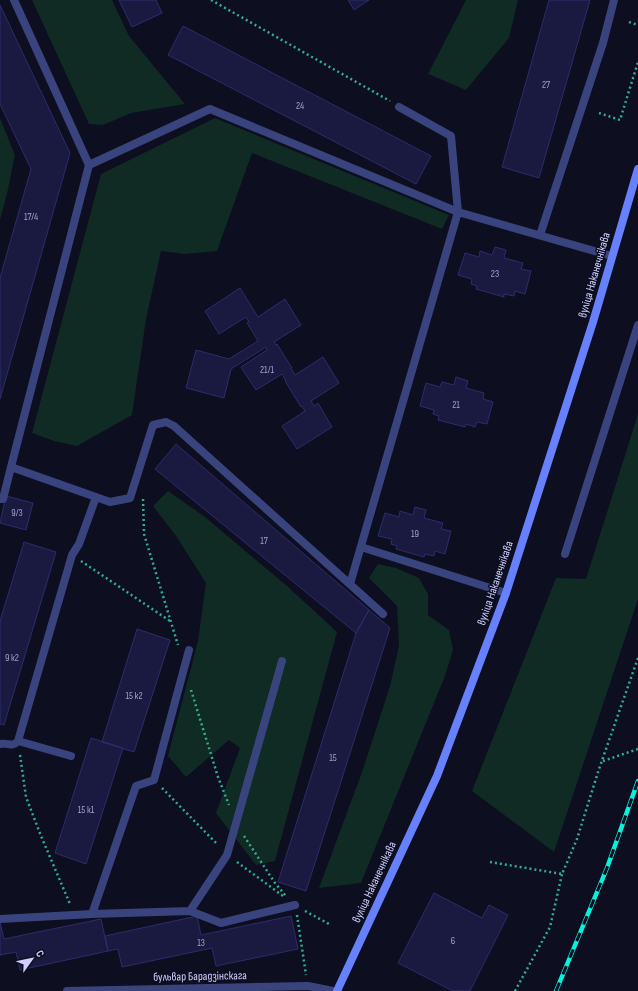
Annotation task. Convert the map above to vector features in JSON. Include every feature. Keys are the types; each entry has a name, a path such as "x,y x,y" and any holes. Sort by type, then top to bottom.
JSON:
{"main road":[{"name":"вуліца Наканечнікава","path":"337,991 437,776 506,593 593,322 612,256 635,188 638,169"}],"street":[{"path":"0,499 3,499 89,165 14,0"},
{"path":"540,235 603,43 614,0"},
{"path":"350,584 458,212 452,136 399,106"},
{"path":"89,165 210,109 458,212 612,256"},
{"path":"565,554 638,325"},
{"path":"11,467 110,502 130,498 153,425 166,422 174,426 383,614"},
{"path":"0,744 12,745 18,741 72,554 79,544 96,497"},
{"path":"361,547 506,593"},
{"path":"92,914 136,786 154,780 189,650"},
{"path":"190,911 227,855 282,661"},
{"path":"18,741 71,756"},
{"path":"0,919 190,911 221,922 295,905"},
{"name":"бульвар Барадзінскага","path":"67,991 308,986 333,991"}],"path":[{"path":"211,0 399,106"},
{"path":"629,22 638,25"},
{"path":"599,113 620,120 638,62"},
{"path":"143,497 144,534 184,667"},
{"path":"72,554 170,621"},
{"path":"515,991 550,927 562,874 577,839 602,761 638,658"},
{"path":"191,689 218,777 236,824 275,883 295,905 331,925"},
{"path":"18,741 26,797 75,916"},
{"path":"602,761 638,749"},
{"path":"490,862 562,874"},
{"path":"295,905 308,986"}],"green space":[{"path":"32,0 112,0 129,36 185,104 131,113 103,125 89,124"},
{"path":"466,0 518,0 509,38 466,90 428,74"},
{"path":"0,118 15,155 0,220"},
{"path":"215,118 449,215 442,229 252,153 217,251 185,254 161,251 146,319 132,415 77,446 54,441 32,433 101,174"},
{"path":"638,414 638,599 554,852 472,791 556,578 586,579"},
{"path":"168,491 205,517 287,586 337,632 275,861 256,865 216,813 240,748 229,740 186,777 168,756 198,641 206,583 176,536 153,506"},
{"path":"378,564 396,568 419,578 428,594 428,615 449,630 453,650 445,676 361,883 319,888 362,772 390,686 399,645 397,606 369,578"}],"building":[{"path":"119,0 156,0 162,13 132,27"},
{"path":"348,0 369,0 354,10"},
{"path":"549,0 590,0 539,178 502,167"},
{"path":"0,5 70,153 0,399 0,278 31,169 0,104"},
{"path":"183,26 431,156 416,184 168,55"},
{"path":"495,247 506,250 504,258 523,263 521,269 531,271 525,294 515,291 514,296 504,294 504,297 476,289 477,286 471,284 472,279 458,275 465,253 479,257 480,251 492,255"},
{"path":"240,288 258,317 285,299 301,325 274,342 276,345 277,344 295,375 323,357 339,383 311,401 314,406 318,403 332,427 297,449 282,426 305,411 302,406 301,407 282,374 256,390 241,367 267,350 266,347 231,369 224,398 186,388 196,350 229,359 258,341 247,323 249,322 246,317 219,334 205,311"},
{"path":"456,377 468,381 466,388 484,393 483,399 493,402 487,424 477,422 475,427 466,424 465,427 438,420 439,416 433,414 434,410 420,406 426,383 440,387 442,382 454,385"},
{"path":"176,444 369,610 356,633 155,469"},
{"path":"6,496 33,503 26,530 0,523"},
{"path":"415,507 426,510 424,518 443,523 441,529 451,531 445,554 435,551 434,556 425,554 424,557 396,549 397,546 391,544 392,539 378,536 385,513 399,517 400,511 413,515"},
{"path":"24,542 56,552 4,725 0,724 0,621"},
{"path":"369,610 390,628 306,891 278,882 356,633"},
{"path":"137,629 170,640 134,752 102,742"},
{"path":"91,738 123,748 86,864 55,853"},
{"path":"434,893 482,918 489,905 508,915 470,991 453,991 398,963"},
{"path":"197,916 201,935 291,916 298,949 216,966 212,948 122,967 118,949 108,951 105,936"},
{"path":"101,919 108,951 20,970 16,952 0,955 0,922 4,939"}],"railway":[{"path":"556,991 607,868 638,781"}]}
